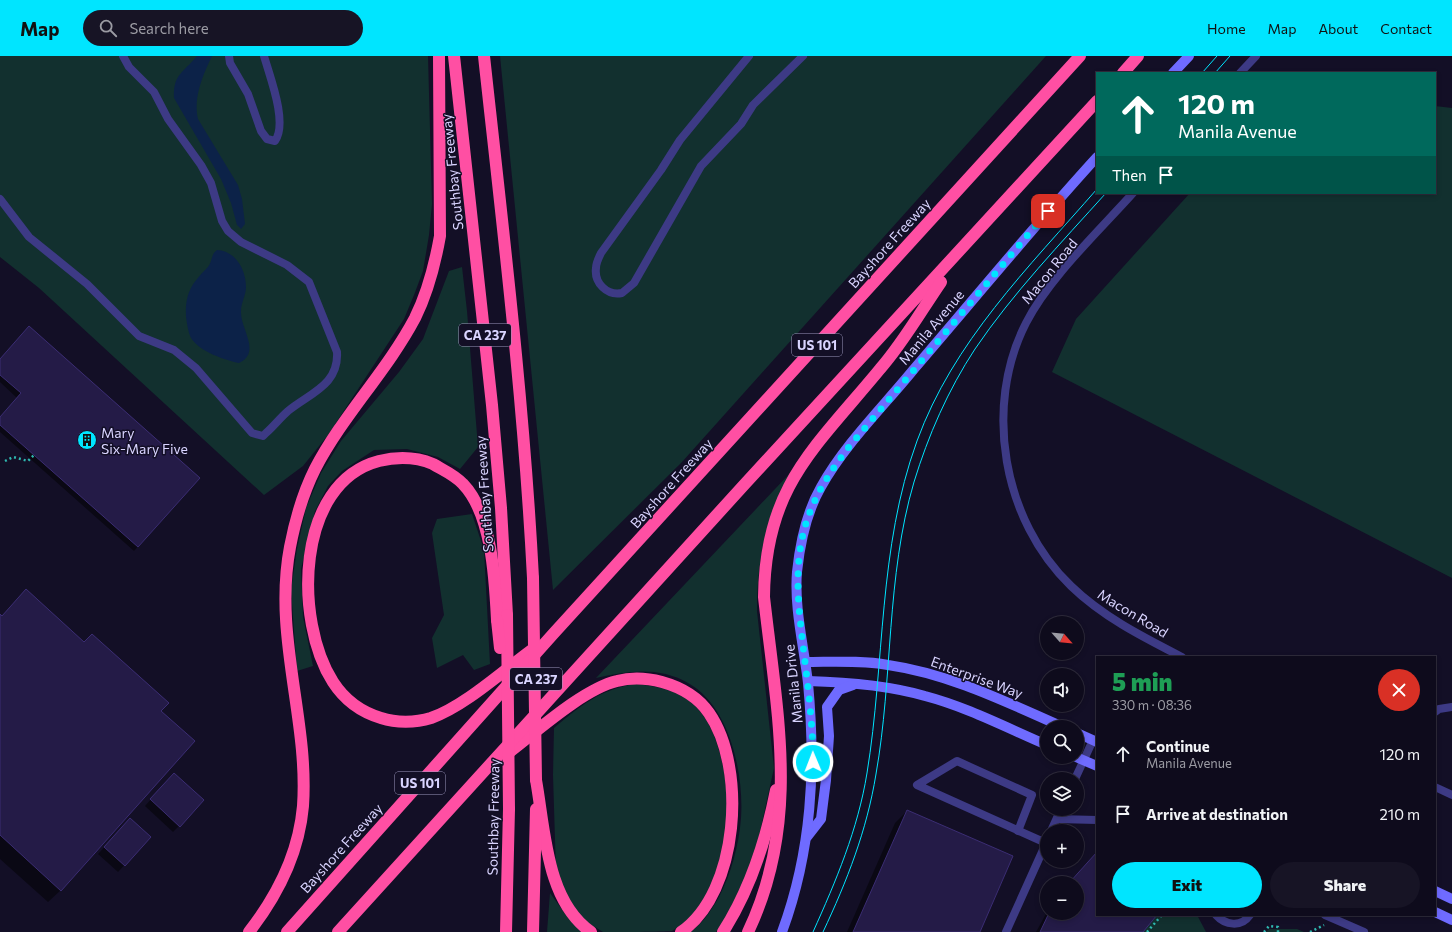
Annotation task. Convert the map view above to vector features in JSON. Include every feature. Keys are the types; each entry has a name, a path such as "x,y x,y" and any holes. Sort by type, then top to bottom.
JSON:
{"highway":[{"path":"249,932 276,893 284,875 298,836 303,807 303,776 300,743 286,636 284,589 290,547 299,509 315,470 334,438 408,330 425,294 435,264 440,236 439,56"},
{"name":"Southbay Freeway","path":"454,56 492,405 501,508 502,617 509,753 506,932"},
{"name":"CA 237","path":"484,56 521,402 528,487 532,578 536,780 533,932"},
{"name":"Bayshore Freeway","path":"287,932 554,634 1080,56"},
{"path":"1124,72 1138,56"},
{"name":"US 101","path":"338,932 749,480 1096,103"},
{"path":"748,932 770,872 781,811 782,762 764,597 767,551 778,510 787,488 814,447 882,368 965,247"},
{"path":"502,617 485,526 476,503 463,484 447,471 428,462 407,458 387,459 369,464 354,472 338,486 325,505 310,558 307,581 310,612 322,662 343,696 359,709 390,721 408,722 430,718 452,708 470,696 554,634"},
{"path":"484,772 575,703 597,689 617,681 636,678 652,679 684,690 697,700 709,713 718,732 727,758 732,787 733,819 728,850 719,881 708,905 692,925 681,932"},
{"path":"722,932 745,894 756,868 765,838 782,762"},
{"path":"536,780 552,876 561,899 571,913 591,932"}],"main road":[{"path":"1174,72 1189,56"},
{"name":"Manila Avenue","path":"805,527 821,487 848,448 1013,252 1096,158"},
{"name":"Manila Drive","path":"782,932 792,906 806,838 813,762 808,681 797,596 799,552 805,527"},
{"name":"Enterprise Way","path":"806,662 879,664 932,674 973,688 1048,720"},
{"path":"808,681 855,684 906,691 945,702 1040,742"},
{"path":"806,838 821,819 826,780 828,736 827,707 839,690 855,684"},
{"path":"1084,736 1095,740"},
{"path":"1084,761 1096,766"},
{"path":"1436,891 1452,899"},
{"path":"1436,912 1452,920"}],"lane":[{"path":"0,199 29,237 87,284 139,336 174,350 196,368 252,433 263,436 286,413 328,382 338,364 337,352 309,282 287,265 242,242 228,231 222,221 210,183 201,165 168,119 154,92 129,67 123,56"},
{"path":"229,56 230,63 248,94 261,131 267,139 275,141 280,130 279,114 264,56"},
{"path":"749,56 680,140 661,170 601,253 596,268 600,284 605,290 611,293 622,293 634,283 701,166 741,124 753,105 803,56"},
{"path":"1241,72 1256,56"},
{"name":"Macon Road","path":"1132,194 1039,300 1026,324 1007,376 1003,405 1003,437 1008,467 1015,494 1034,536 1052,565 1070,586 1112,619 1180,656"},
{"path":"1436,711 1439,709 1452,707"},
{"path":"1084,754 1095,740"},
{"path":"1018,831 1032,795 957,761 917,785 1018,831 1040,840"},
{"path":"1436,787 1452,795"},
{"path":"1054,824 1057,818 1096,820"},
{"path":"1006,932 1040,856"},
{"path":"1217,916 1221,921 1235,924 1242,922 1249,916"},
{"path":"1327,916 1364,932"}],"path":[{"path":"5,461 13,457 28,461 34,455"},
{"path":"1147,932 1161,916"},
{"path":"1264,932 1270,926 1278,927 1278,932"}],"green space":[{"path":"0,56 428,56 432,204 423,271 404,319 328,435 303,466 264,495 39,288 0,257"},
{"path":"500,56 1046,56 682,462 553,590"},
{"path":"1436,106 1452,108 1452,578 1052,372 1076,319 1189,194 1436,194"},
{"path":"462,267 478,447 460,469 438,457 407,449 374,450 342,471 328,486 315,511 301,569 303,617 313,666 297,671 291,590 297,549 306,508 321,473 341,441 399,372 423,339 449,271"},
{"path":"793,470 776,503 770,520 761,555 757,592 757,611 774,768 758,841 750,869 726,917 716,932 690,932 703,921 719,897 731,869 740,828 741,801 737,762 724,724 714,708 702,694 688,683 666,674 654,672 631,672 596,678"},
{"path":"472,514 484,550 490,664 474,670 463,655 437,668 432,638 444,615 432,533 437,519"},
{"path":"635,684 651,686 674,692 694,705 709,724 718,747 724,769 727,794 727,821 724,848 717,873 706,896 691,916 672,931 603,932 585,921 573,908 556,872 553,775 554,728 582,706 601,694 623,686"},
{"path":"550,893 566,915 583,932 547,932"},
{"path":"1156,916 1198,916 1206,932 1143,932"},
{"path":"1269,929 1297,929 1304,932 1266,932"}],"water":[{"path":"197,56 212,56 202,78 198,94 198,119 238,185 242,199 245,224 241,229 237,225 231,203 221,179 174,98 174,90 177,79 183,70"},
{"path":"217,250 230,254 239,262 246,281 246,290 241,311 248,340 249,353 246,358 239,363 227,360 200,347 191,338 188,328 186,309 190,290 193,284 209,266 213,254"}],"building":[{"name":"Mary Six-Mary Five","path":"29,326 200,478 138,547 0,425 0,417 21,393 0,375 0,359"},
{"path":"26,589 84,642 92,634 169,703 161,711 195,741 61,891 0,835 0,614 2,616"},
{"path":"174,773 204,800 180,827 150,799"},
{"path":"907,810 1013,856 980,932 853,932"},
{"path":"130,818 151,837 125,866 104,847"},
{"path":"1096,853 1096,916 1156,916 1143,932 1040,932 1046,920 1084,920 1084,876 1075,876"}],"tram line":[{"path":"1203,72 1217,56"},
{"path":"1216,72 1230,56"},
{"path":"813,932 830,894 845,854 863,794 873,732 884,606 895,523 904,481 917,441 932,405 951,371 972,339 1019,277 1096,190"},
{"path":"823,932 855,855 862,835 872,795 881,738 894,591 899,554 905,518 914,482 932,431 965,365 990,328 1021,288 1105,194"}],"place":[{"name":"Mary Six-Mary Five","path":"87,440"}],"route":[{"path":"813,762 808,681 797,596 799,552 811,508 821,487 848,448 1048,211"}]}
